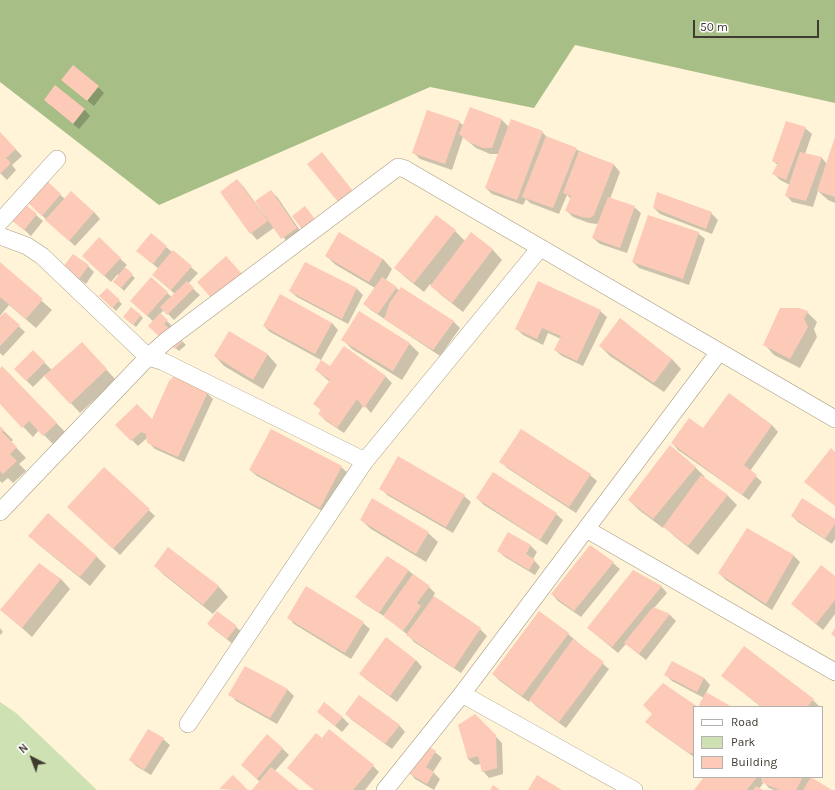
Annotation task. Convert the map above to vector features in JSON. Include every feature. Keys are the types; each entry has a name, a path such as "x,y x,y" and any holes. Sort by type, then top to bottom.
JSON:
{"street":[{"path":"0,222 57,159"},
{"path":"0,512 148,357 166,341 398,167 406,169 835,419"},
{"path":"0,236 27,246 42,256 148,357 164,362 365,461"},
{"path":"188,724 365,461 540,248"},
{"path":"385,790 462,694 720,352"},
{"path":"586,529 835,672"},
{"path":"462,694 634,790"}],"green space":[{"path":"0,0 835,0 835,103 575,45 534,108 430,87 159,205 0,82"},
{"path":"0,702 16,713 97,790 0,790"}],"building":[{"path":"73,65 99,86 87,101 61,80"},
{"path":"55,85 85,109 73,124 44,100"},
{"path":"470,107 502,119 492,148 483,148 469,142 459,134"},
{"path":"427,110 460,121 445,164 412,153"},
{"path":"511,119 543,131 517,200 485,188"},
{"path":"786,121 806,127 786,180 772,174 778,163 772,161"},
{"path":"0,132 16,149 6,158 11,163 0,174"},
{"path":"546,136 577,148 553,208 522,197"},
{"path":"835,137 835,197 817,191"},
{"path":"579,151 614,164 594,215 590,218 565,211 571,196 563,193"},
{"path":"322,152 353,191 338,202 307,164"},
{"path":"800,152 822,157 806,201 785,196"},
{"path":"237,179 268,221 250,234 220,192"},
{"path":"47,181 61,194 42,216 27,202"},
{"path":"271,190 297,228 281,239 255,201"},
{"path":"71,191 94,212 69,241 45,220"},
{"path":"657,192 712,212 706,229 653,208"},
{"path":"608,197 635,206 620,248 592,238"},
{"path":"24,203 37,214 24,230 11,220"},
{"path":"305,206 317,222 304,232 292,216"},
{"path":"436,215 456,230 414,283 394,268"},
{"path":"648,215 699,232 683,279 632,262"},
{"path":"339,232 383,259 369,282 325,256"},
{"path":"471,232 493,249 452,303 430,286"},
{"path":"151,233 167,246 153,264 136,251"},
{"path":"99,237 121,258 104,276 82,256"},
{"path":"173,250 192,266 171,290 152,275"},
{"path":"73,254 89,265 79,279 63,267"},
{"path":"226,256 244,276 215,302 197,282"},
{"path":"0,262 43,299 26,319 0,297"},
{"path":"305,262 357,288 342,319 289,291"},
{"path":"125,267 133,274 121,288 113,282"},
{"path":"151,277 168,292 147,316 130,301"},
{"path":"382,277 397,287 378,314 363,304"},
{"path":"187,281 194,288 167,315 160,307"},
{"path":"538,281 601,310 577,361 554,350 561,336 542,328 537,339 515,329"},
{"path":"401,287 454,321 433,350 384,319 390,302"},
{"path":"107,288 120,300 112,308 99,296"},
{"path":"280,294 332,323 315,354 263,326"},
{"path":"131,307 141,315 133,325 123,317"},
{"path":"780,308 799,308 808,311 804,319 808,327 790,359 763,345"},
{"path":"359,311 410,343 393,371 341,340"},
{"path":"5,312 20,325 0,346 0,317"},
{"path":"160,313 168,320 164,324 173,332 164,341 148,326"},
{"path":"620,318 672,359 654,383 599,346"},
{"path":"229,331 268,354 253,380 214,356"},
{"path":"176,334 183,341 175,349 168,342"},
{"path":"82,342 107,369 70,404 44,376"},
{"path":"344,346 386,376 364,408 357,399 337,428 318,414 321,410 313,404 330,380 315,370 321,360 330,366"},
{"path":"33,350 45,362 26,381 14,369"},
{"path":"2,366 57,423 43,436 29,421 22,428 0,404 0,369"},
{"path":"174,376 208,392 178,457 147,443 146,434 141,432 131,441 115,425 137,404 152,419 169,381"},
{"path":"729,393 772,425 744,465 757,475 742,495 671,443 689,418 703,428"},
{"path":"0,426 4,430 2,432 17,447 10,454 17,461 3,474 0,471"},
{"path":"271,429 342,466 320,508 249,470"},
{"path":"521,429 591,474 569,507 499,462"},
{"path":"670,445 696,467 653,519 628,500"},
{"path":"831,448 835,452 835,506 804,482"},
{"path":"398,456 465,495 446,527 379,489"},
{"path":"104,467 150,509 113,549 67,507"},
{"path":"493,472 557,513 540,540 476,498"},
{"path":"701,475 728,495 688,546 663,527"},
{"path":"372,498 429,532 416,554 360,520"},
{"path":"802,498 835,519 835,524 825,539 791,516"},
{"path":"48,513 97,556 80,577 28,536"},
{"path":"747,528 794,555 766,604 718,573"},
{"path":"508,532 531,545 526,554 535,560 529,570 497,551"},
{"path":"590,545 614,562 574,611 551,594"},
{"path":"168,547 219,586 203,605 154,566"},
{"path":"387,556 409,570 379,613 355,597"},
{"path":"39,563 61,579 22,628 0,610"},
{"path":"821,565 835,576 835,600 816,624 791,604"},
{"path":"633,570 662,586 612,647 587,628"},
{"path":"413,574 430,586 417,603 421,606 403,631 383,616"},
{"path":"306,586 364,622 345,653 287,618"},
{"path":"434,596 481,628 454,668 406,635"},
{"path":"653,607 670,614 639,654 624,643"},
{"path":"217,611 237,626 227,639 207,624"},
{"path":"539,611 569,633 522,696 492,674"},
{"path":"835,628 835,637 831,634"},
{"path":"386,637 416,660 390,696 359,674"},
{"path":"573,639 604,662 559,722 529,700"},
{"path":"744,646 814,699 808,706 761,706 721,676"},
{"path":"672,661 704,678 697,692 664,675"},
{"path":"245,666 288,689 270,718 228,695"},
{"path":"663,683 697,706 693,706 693,753 689,753 645,722 652,714 643,705"},
{"path":"706,692 730,706 701,706 699,705"},
{"path":"359,695 400,725 385,744 345,714"},
{"path":"324,702 343,717 335,726 317,712"},
{"path":"475,714 496,735 497,768 482,772 478,756 468,759 458,725"},
{"path":"148,729 164,738 144,770 129,760"},
{"path":"329,729 374,765 353,790 314,790 287,768 316,733 322,738"},
{"path":"267,734 283,748 257,779 241,765"},
{"path":"425,744 436,751 426,767 434,772 427,784 408,773"},
{"path":"271,767 299,790 252,790"},
{"path":"233,775 248,790 219,789"},
{"path":"537,775 562,790 528,790"},
{"path":"703,778 756,778 747,790 694,790"},
{"path":"763,778 802,778 796,790 779,790 761,782"},
{"path":"810,778 813,778 832,790 803,790"},
{"path":"493,785 500,790 490,790"},
{"path":"756,786 763,790 753,790"}]}
